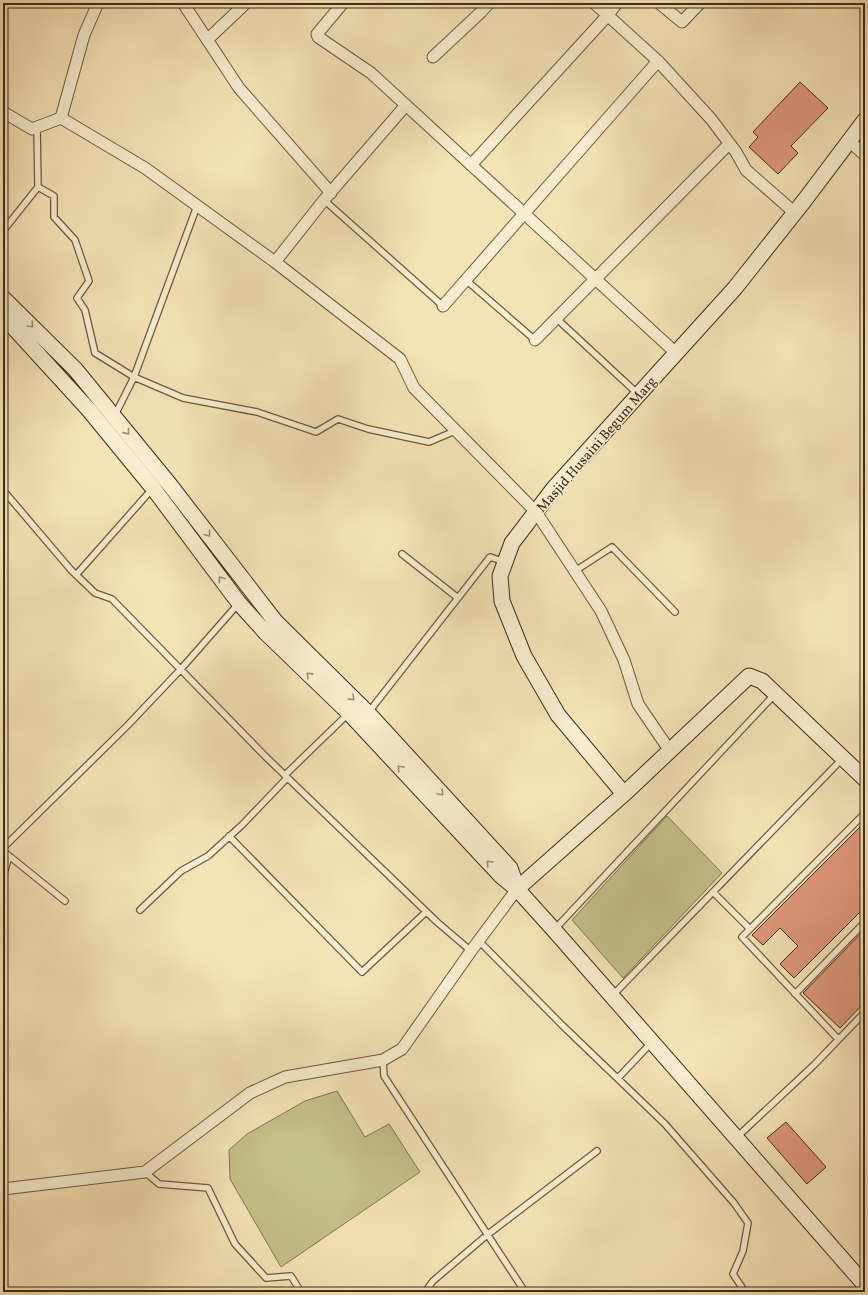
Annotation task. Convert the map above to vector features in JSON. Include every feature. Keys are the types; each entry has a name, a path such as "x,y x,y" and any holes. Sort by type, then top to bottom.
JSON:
{"street":[{"path":"61,118 84,35 98,3"},
{"path":"207,40 246,3"},
{"path":"343,3 316,34 318,37 371,73 676,353"},
{"path":"433,57 482,12 489,3"},
{"path":"594,3 658,61 711,119 736,152 746,170 795,212"},
{"path":"471,165 608,16 617,3"},
{"path":"659,3 682,22 700,3"},
{"path":"187,5 207,40 239,88 328,196"},
{"path":"443,306 658,61"},
{"path":"275,262 328,196 406,105"},
{"path":"3,112 32,128 61,118"},
{"path":"61,118 145,168 275,262 400,359 414,388 536,512 601,611 624,660 638,704 670,751"},
{"name":"Masjid Husaini Begum Marg","path":"624,794 558,715 524,656 502,601 500,576 505,562 512,543 554,488 735,288 865,120"},
{"path":"849,141 865,155"},
{"path":"535,340 729,144"},
{"path":"3,298 75,369 170,485 275,622 368,713 510,868 517,889"},
{"path":"3,316 89,410 153,488 239,603 266,633 349,713 501,876 517,889 865,1285"},
{"path":"3,1189 145,1172 250,1093 285,1077 383,1060 402,1049 517,889 624,794 749,676 762,681 865,779"}],"lane":[{"path":"3,231 38,187 37,127"},
{"path":"38,187 54,196 54,217 75,240 83,261 89,281 76,298 85,310 95,353 134,377 183,398 257,412 316,432 338,419 368,429 429,442 455,430"},
{"path":"328,196 443,306"},
{"path":"114,417 134,377 198,206"},
{"path":"466,280 535,340"},
{"path":"556,318 639,394"},
{"path":"76,575 153,488"},
{"path":"3,490 76,575 95,593 112,599 286,777 426,912 471,951"},
{"path":"574,571 612,547 675,612"},
{"path":"402,554 458,598"},
{"path":"368,713 490,557 505,562"},
{"path":"3,848 127,726 181,669 239,603"},
{"path":"554,930 775,693"},
{"path":"140,910 181,871 208,856 349,713"},
{"path":"612,996 843,758"},
{"path":"838,1039 742,937 865,812"},
{"path":"229,836 362,972 426,912"},
{"path":"3,851 65,901"},
{"path":"3,877 9,856"},
{"path":"713,892 750,929"},
{"path":"796,994 865,922"},
{"path":"479,940 563,1026 666,1124 734,1203 748,1223 742,1251 733,1274 745,1292"},
{"path":"736,1138 814,1065 865,1012"},
{"path":"618,1078 652,1042"},
{"path":"383,1060 384,1076 525,1292"},
{"path":"424,1292 434,1281 487,1235 597,1152"},
{"path":"145,1172 159,1184 208,1188 235,1244 266,1278 291,1276 301,1292"}],"shaded area":[{"path":"667,816 722,873 623,978 572,920"},
{"path":"337,1091 365,1137 389,1124 420,1172 281,1267 230,1179 229,1150 247,1134 305,1101"}],"building":[{"path":"800,82 828,108 791,146 798,153 778,174 749,147 758,137 753,132"},
{"path":"865,822 865,907 794,978 780,964 798,946 780,928 763,945 752,935"},
{"path":"865,929 865,1002 840,1028 803,993"},
{"path":"786,1122 826,1167 807,1184 767,1138"}]}
